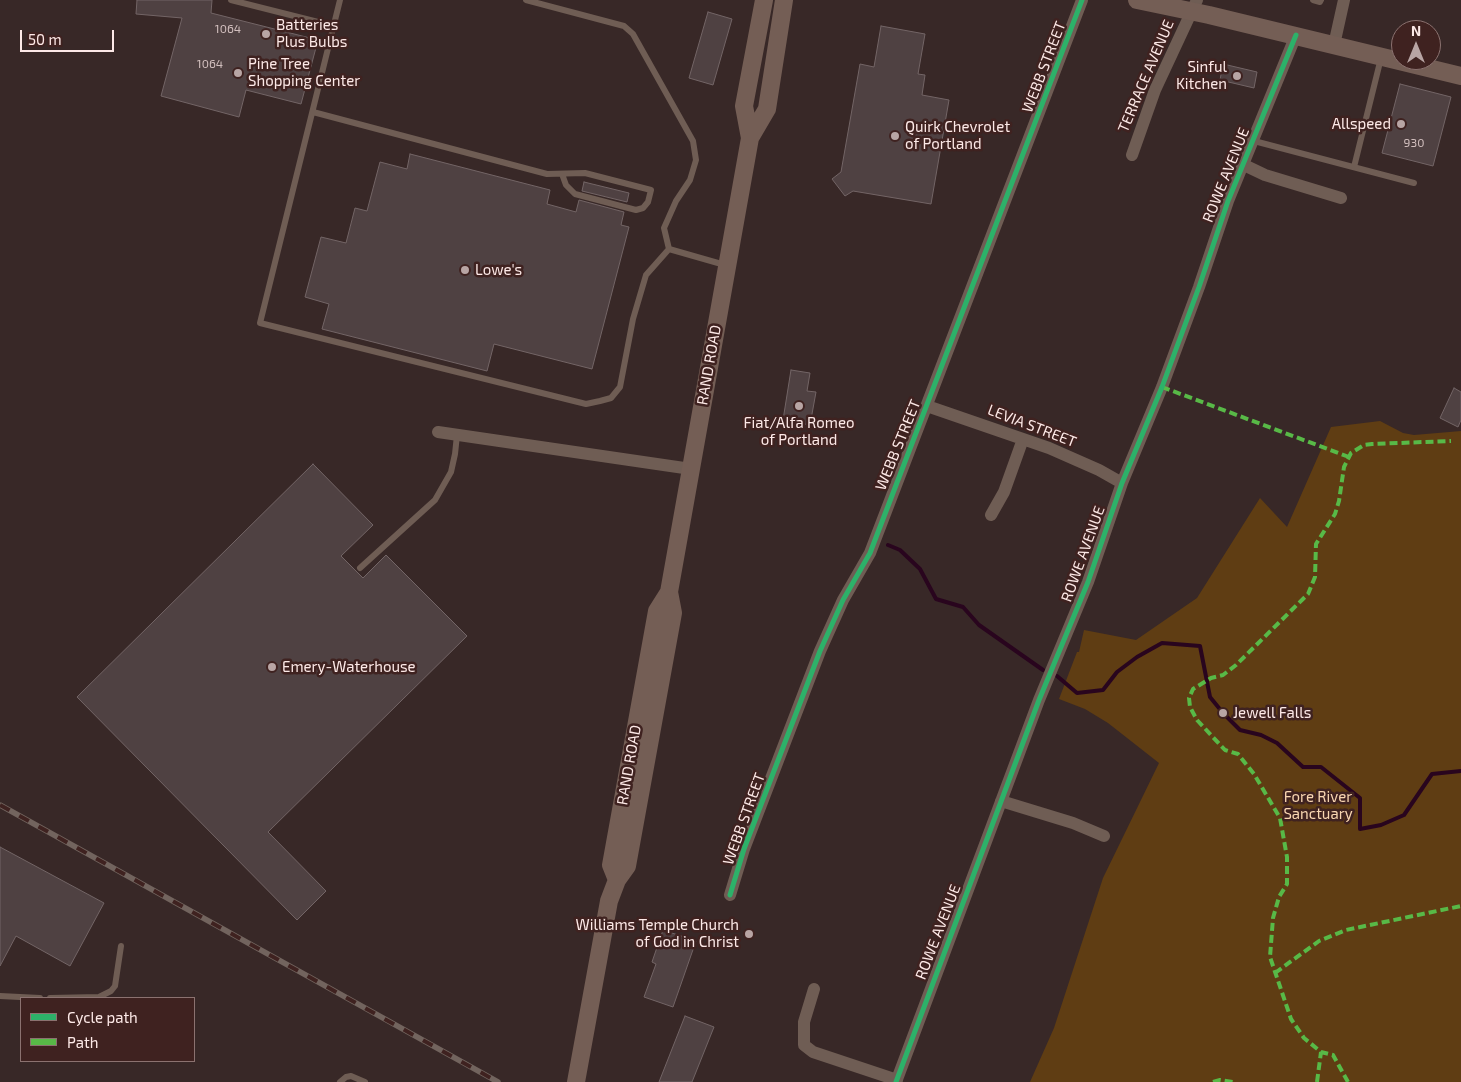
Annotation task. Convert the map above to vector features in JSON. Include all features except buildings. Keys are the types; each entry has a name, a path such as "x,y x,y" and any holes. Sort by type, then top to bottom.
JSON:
{"main road":[{"name":"RAND ROAD","path":"750,138 744,106 764,0"},
{"name":"RAND ROAD","path":"576,1082 608,901 617,880 611,865 657,611 669,592 750,138 767,109 784,0"},
{"path":"1137,0 1194,5 1296,36 1461,76"}],"street":[{"name":"WEBB STREET","path":"730,895 744,849 820,651 843,600 870,553 927,406 963,305 1053,79 1082,0"},
{"path":"1334,45 1344,0"},
{"name":"TERRACE AVENUE","path":"1132,155 1155,90 1194,5"},
{"name":"ROWE AVENUE","path":"896,1081 1039,700 1088,582 1122,483 1162,388 1199,287 1218,228 1296,36"},
{"path":"1244,165 1265,175 1341,198"},
{"name":"LEVIA STREET","path":"927,406 1023,439 1099,470 1122,483"},
{"path":"438,432 691,469"},
{"path":"991,515 1004,492 1023,439"},
{"path":"1001,801 1066,820 1104,836"},
{"path":"814,989 804,1022 804,1045 820,1054 896,1081"}],"lane":[{"path":"231,0 334,26"},
{"path":"340,0 260,323 586,404 611,398 620,387 633,320 646,275 668,249"},
{"path":"526,0 624,26 636,39 693,141 696,160 690,180 676,201 664,228 668,249"},
{"path":"1313,0 1320,2 1321,0"},
{"path":"1354,167 1382,56"},
{"path":"313,112 547,174 585,173 651,190 648,202 643,208 636,210 575,194 566,185 562,174"},
{"path":"1254,141 1414,183"},
{"path":"668,249 727,266"},
{"path":"360,568 435,500 450,472 456,454 456,435"},
{"path":"99,997 111,991 114,986 120,946"},
{"path":"0,996 20,997"},
{"path":"340,1082 346,1077 351,1076 365,1082"}],"green space":[{"name":"Fore River Sanctuary","path":"1380,421 1403,433 1414,435 1461,431 1461,1082 1030,1082 1054,1028 1103,878 1159,763 1108,723 1085,709 1059,699 1077,652 1079,652 1084,630 1136,640 1197,598 1260,498 1287,527 1331,427"}],"waterway":[{"path":"888,545 900,550 920,569 936,599 963,607 979,625 1043,670"},
{"path":"1057,676 1077,693 1103,690 1117,672 1137,657 1162,643 1200,646 1210,697 1223,713 1240,730 1261,735 1277,743 1303,767 1321,767 1360,798 1360,829 1381,825 1404,815 1432,774 1461,771"}],"railway":[{"path":"0,805 498,1082"}],"marked path":[{"path":"1162,387 1349,457"},
{"path":"1348,1082 1333,1055 1321,1052 1304,1038 1291,1019 1270,957 1273,918 1279,897 1287,884 1287,857 1280,818 1254,774 1238,754 1225,750 1197,720 1190,707 1189,698 1193,689 1211,678 1223,675 1236,665 1308,594 1315,577 1316,544 1335,514 1344,467 1351,453 1364,445 1372,444 1451,441"},
{"path":"1275,973 1319,941 1346,930 1461,906"},
{"path":"1317,1082 1321,1052"},
{"path":"1213,1082 1220,1080 1233,1082"}],"cycle path":[{"path":"730,895 744,849 820,651 843,600 870,553 1082,0"},
{"path":"896,1082 1039,700 1088,582 1122,483 1162,387 1228,201 1296,35"}],"place":[{"name":"Batteries Plus Bulbs","path":"266,34"},
{"name":"Pine Tree Shopping Center","path":"238,73"},
{"name":"Sinful Kitchen","path":"1237,76"},
{"name":"Allspeed","path":"1401,124"},
{"name":"Quirk Chevrolet of Portland","path":"895,136"},
{"name":"Lowe's","path":"465,270"},
{"name":"Fiat/Alfa Romeo of Portland","path":"799,406"},
{"name":"Emery-Waterhouse","path":"272,667"},
{"name":"Jewell Falls","path":"1223,713"},
{"name":"Williams Temple Church of God in Christ","path":"749,934"}]}
